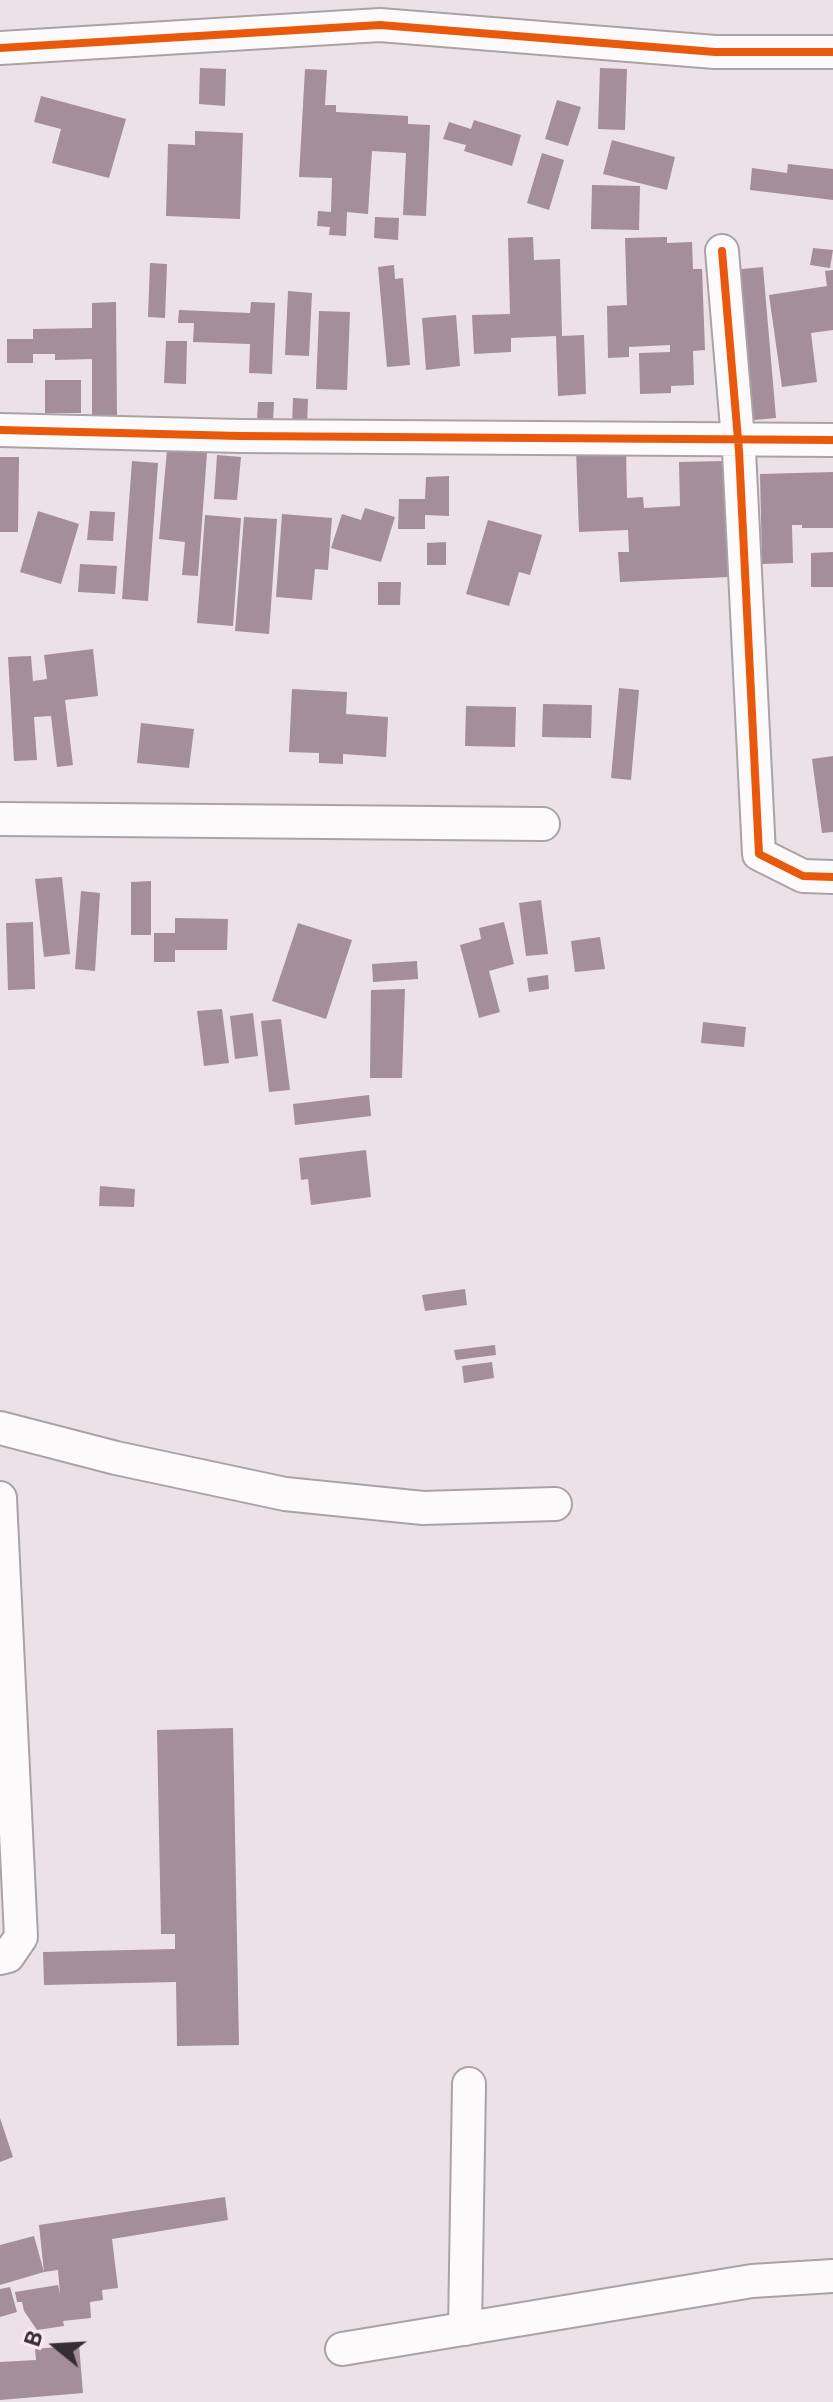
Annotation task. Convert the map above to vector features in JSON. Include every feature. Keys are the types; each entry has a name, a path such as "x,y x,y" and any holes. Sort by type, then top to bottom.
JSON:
{"street":[{"path":"0,48 380,25 715,52 833,52"},
{"path":"722,251 738,439 759,854 803,876 833,877"},
{"path":"0,430 256,436 833,440"},
{"path":"0,819 543,824"},
{"path":"0,1428 116,1458 285,1494 423,1508 555,1504"},
{"path":"0,1498 21,1937 8,1956 0,1958"},
{"path":"465,2329 469,2084"},
{"path":"342,2349 752,2281 833,2276"}],"building":[{"path":"200,68 226,69 225,106 199,104"},
{"path":"600,68 627,69 625,130 598,129"},
{"path":"305,69 327,70 325,105 336,105 336,112 408,116 408,124 430,125 426,216 403,215 406,153 372,151 368,214 347,212 346,236 329,235 330,227 317,226 318,211 331,212 332,178 299,177"},
{"path":"41,96 126,119 109,178 52,163 61,129 34,122"},
{"path":"557,100 581,107 568,146 545,139"},
{"path":"474,120 521,135 512,166 464,151 466,145 443,139 449,122 471,129"},
{"path":"195,131 243,133 240,219 166,216 168,144 195,145"},
{"path":"612,140 675,157 667,190 603,174"},
{"path":"542,153 564,160 549,210 527,203"},
{"path":"788,164 833,169 833,200 750,190 752,168 787,173"},
{"path":"592,185 640,186 639,230 591,229"},
{"path":"375,217 399,218 398,240 374,238"},
{"path":"533,237 534,260 560,259 562,336 584,335 586,394 558,396 556,336 511,338 511,352 474,354 472,315 510,314 508,238"},
{"path":"667,237 667,243 692,242 693,269 702,269 705,350 693,351 694,385 671,386 671,393 640,394 639,353 670,352 670,345 629,347 629,357 608,358 607,306 627,305 625,238"},
{"path":"813,248 833,250 830,268 810,265"},
{"path":"150,263 167,264 165,318 148,317"},
{"path":"394,265 395,279 403,278 410,365 387,367 378,267"},
{"path":"763,267 776,418 744,421 732,270"},
{"path":"833,270 833,330 811,333 817,382 782,387 769,295 827,286 825,271"},
{"path":"288,291 312,293 309,356 285,355"},
{"path":"116,302 117,417 92,417 92,359 55,360 55,354 33,354 33,363 7,363 7,339 33,339 33,329 92,328 92,303"},
{"path":"251,302 275,303 272,374 249,373 250,344 193,342 194,323 178,323 179,310 250,313"},
{"path":"319,311 350,312 347,390 316,389"},
{"path":"456,315 460,366 426,370 422,318"},
{"path":"166,341 187,341 186,384 164,383"},
{"path":"45,380 81,380 81,413 45,413"},
{"path":"293,398 308,399 307,425 292,425"},
{"path":"258,402 274,402 273,421 257,420"},
{"path":"626,448 627,498 643,497 644,508 680,506 679,462 725,461 728,577 620,582 618,552 629,552 628,530 579,532 576,450"},
{"path":"167,450 207,453 198,576 182,575 185,542 159,539"},
{"path":"217,455 241,457 237,500 214,499"},
{"path":"0,457 19,457 18,532 0,532"},
{"path":"132,461 158,463 148,601 122,599"},
{"path":"833,472 833,528 792,525 793,563 762,564 760,474"},
{"path":"449,476 449,516 425,515 425,529 398,529 399,499 425,499 426,477"},
{"path":"365,508 395,517 381,562 331,548 342,514 361,520"},
{"path":"38,511 79,524 61,584 20,572"},
{"path":"90,511 115,512 113,541 87,540"},
{"path":"282,514 332,518 328,570 315,569 312,600 276,597"},
{"path":"205,515 241,518 233,626 197,623"},
{"path":"244,517 277,519 269,634 235,631"},
{"path":"488,520 542,535 530,575 519,572 509,606 466,594"},
{"path":"446,542 446,565 427,565 427,543"},
{"path":"833,552 833,587 811,587 811,553"},
{"path":"80,564 117,566 115,594 78,592"},
{"path":"378,582 401,582 400,605 378,605"},
{"path":"93,649 98,696 65,700 73,765 57,767 51,716 34,717 37,760 14,761 8,657 31,656 33,681 47,679 44,655"},
{"path":"619,688 639,690 631,780 611,778"},
{"path":"292,689 347,692 346,714 388,717 386,757 343,754 343,764 319,763 319,753 289,752"},
{"path":"543,704 592,705 591,738 542,737"},
{"path":"466,706 516,707 515,747 465,746"},
{"path":"141,723 194,729 189,768 137,763"},
{"path":"833,756 833,832 822,833 812,759"},
{"path":"62,877 70,954 44,957 35,879"},
{"path":"151,881 151,935 131,935 131,882"},
{"path":"81,891 100,893 95,971 75,969"},
{"path":"541,900 548,954 526,956 519,903"},
{"path":"175,918 228,919 227,950 175,950 175,962 154,962 154,933 175,933"},
{"path":"33,922 35,989 8,990 6,923"},
{"path":"504,922 514,964 489,971 500,1012 479,1018 460,945 481,939 479,928"},
{"path":"298,923 352,940 326,1019 272,1001"},
{"path":"600,937 605,969 575,972 571,941"},
{"path":"417,961 418,979 373,982 372,964"},
{"path":"548,975 549,989 529,992 527,978"},
{"path":"405,989 402,1078 370,1078 371,990"},
{"path":"222,1009 229,1063 204,1066 197,1011"},
{"path":"253,1013 258,1056 235,1059 230,1016"},
{"path":"281,1019 290,1090 269,1092 261,1021"},
{"path":"703,1022 746,1027 744,1047 701,1043"},
{"path":"369,1095 371,1116 295,1125 293,1104"},
{"path":"366,1150 371,1197 311,1205 308,1179 301,1180 299,1158"},
{"path":"100,1186 135,1189 134,1207 99,1206"},
{"path":"465,1289 467,1305 425,1311 422,1295"},
{"path":"495,1345 496,1355 456,1360 454,1350"},
{"path":"492,1362 494,1378 464,1383 462,1366"},
{"path":"233,1728 239,2045 177,2046 176,1982 44,1985 43,1952 175,1949 175,1934 161,1934 157,1730"},
{"path":"0,2118 13,2157 0,2162"},
{"path":"225,2197 228,2220 112,2239 118,2288 102,2290 103,2300 90,2302 91,2318 63,2321 64,2326 37,2330 24,2311 22,2302 17,2302 15,2292 58,2285 60,2294 58,2270 44,2272 39,2225"},
{"path":"34,2236 44,2272 0,2285 0,2245"},
{"path":"10,2287 17,2312 0,2317 0,2289"},
{"path":"79,2345 83,2393 0,2400 0,2362 36,2360 35,2349"}],"cycle path":[{"path":"0,48 380,25 715,52 833,52"},
{"path":"722,251 739,451 759,854 803,876 833,877"},
{"path":"0,430 240,436 833,440"}]}
